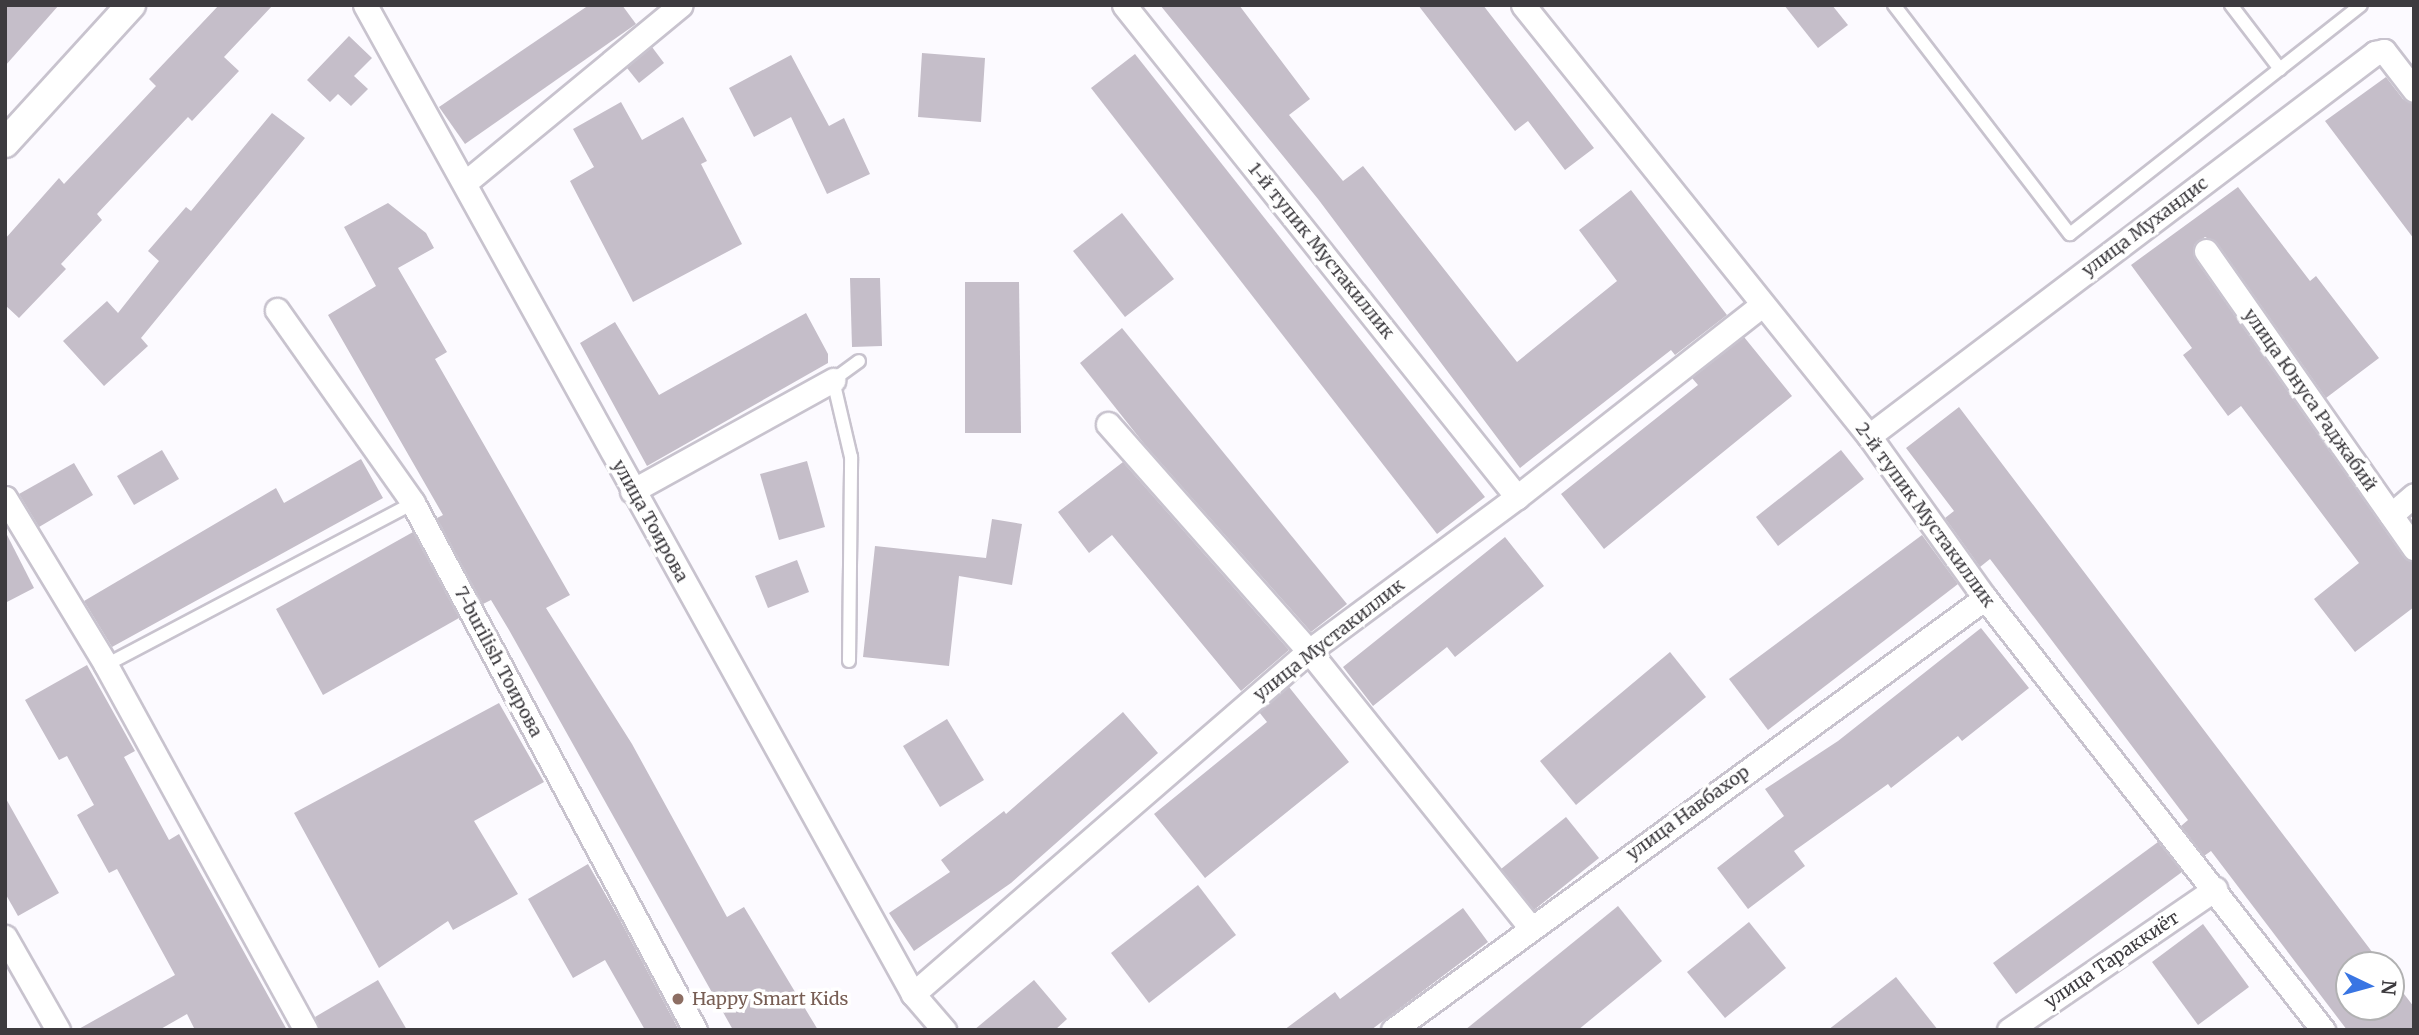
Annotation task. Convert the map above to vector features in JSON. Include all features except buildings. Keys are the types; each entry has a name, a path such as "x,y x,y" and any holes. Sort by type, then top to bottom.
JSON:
{"street":[{"path":"5,143 131,5"},
{"name":"улица Тоирова","path":"365,5 466,182 632,491 913,994 944,1030"},
{"path":"466,182 681,5"},
{"name":"1-й тупик Мустакиллик","path":"1125,5 1517,497"},
{"name":"2-й тупик Мустакиллик","path":"1522,5 1761,306 1869,436 1985,598 2323,1030"},
{"name":"улица Мухандис","path":"1869,436 2375,53 2384,51 2414,90"},
{"name":"улица Юнуса Раджабий","path":"2206,251 2414,548"},
{"name":"улица Мустакиллик","path":"913,994 1309,651 1517,497 1761,306"},
{"name":"7-burilish Тоирова","path":"277,310 414,503 695,1030"},
{"path":"632,491 833,380"},
{"path":"1108,424 1309,651 1530,927"},
{"path":"2391,514 2414,495"},
{"path":"5,498 106,666 306,1030"},
{"name":"улица Навбахор","path":"1393,1030 1530,927 1985,598"},
{"name":"улица Тараккиёт","path":"2009,1030 2215,889"},
{"path":"5,937 58,1030"}],"lane":[{"path":"1894,5 2070,234 2361,5"},
{"path":"2231,5 2280,69"},
{"path":"849,662 851,457 833,380 859,361"},
{"path":"106,666 414,503"}],"place":[{"name":"Happy Smart Kids","path":"678,999"}]}
